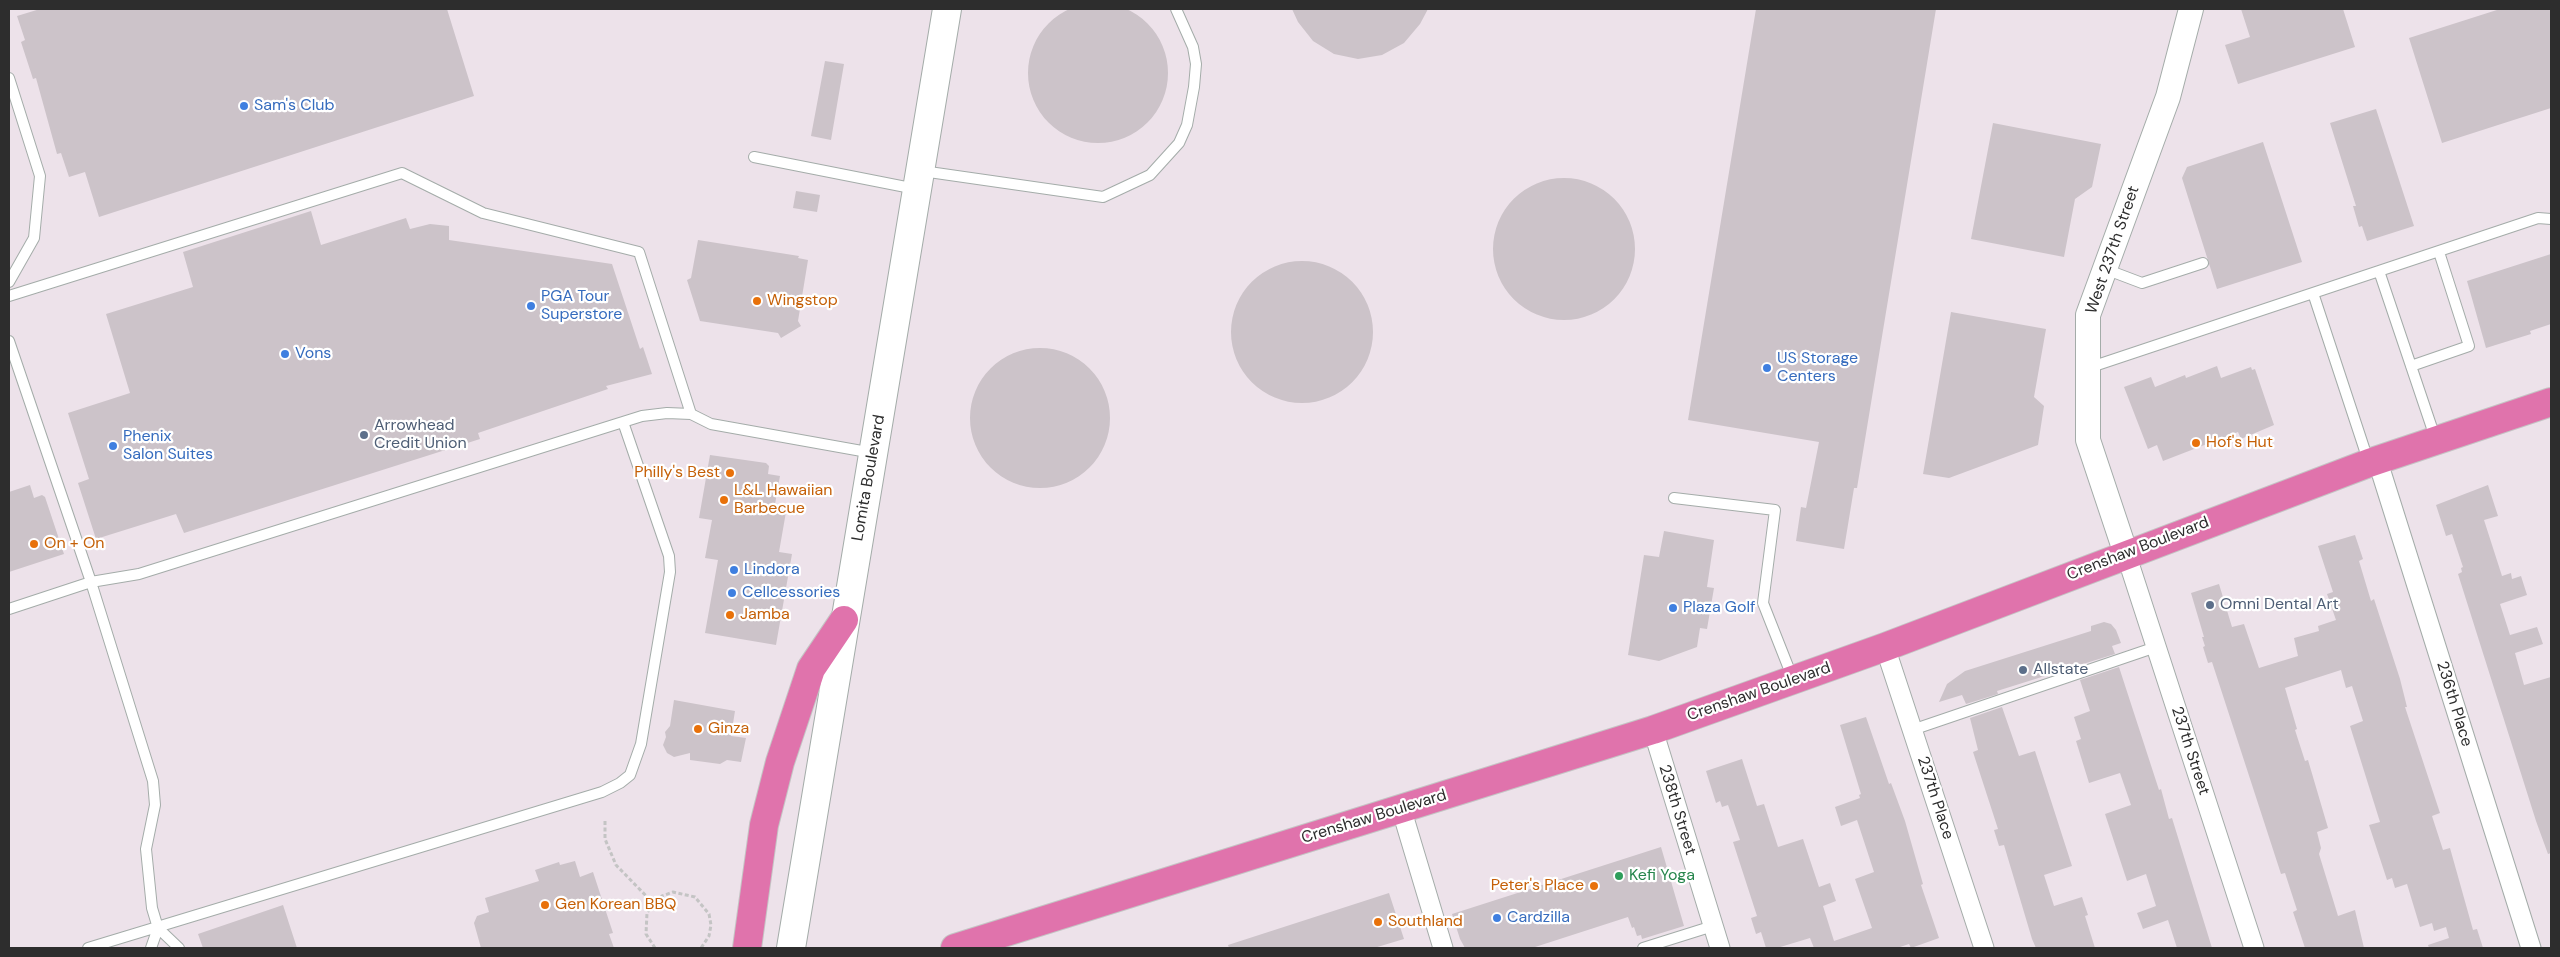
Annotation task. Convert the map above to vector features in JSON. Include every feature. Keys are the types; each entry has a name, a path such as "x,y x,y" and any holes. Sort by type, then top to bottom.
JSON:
{"main road":[{"name":"Lomita Boulevard","path":"791,948 947,9"},
{"name":"Crenshaw Boulevard","path":"956,948 1653,730 1885,647 2373,461 2551,402"},
{"path":"747,948 764,825 780,762 811,669 844,620"}],"street":[{"name":"West 237th Street","path":"2126,554 2088,440 2088,315 2168,97 2191,9"},
{"name":"236th Place","path":"2373,461 2531,948"},
{"name":"237th Street","path":"2126,554 2254,948"},
{"name":"237th Place","path":"1885,647 1984,948"},
{"name":"238th Street","path":"1653,730 1720,948"},
{"path":"1401,808 1444,948"}],"lane":[{"path":"754,157 918,180 1103,197 1150,176 1179,143 1188,125 1196,64 1193,46 1176,9"},
{"path":"9,78 40,176 34,238 9,282"},
{"path":"9,296 402,173 484,213 639,252 691,414"},
{"path":"2088,368 2538,218 2551,219"},
{"path":"2411,366 2469,346 2439,252"},
{"path":"2105,269 2142,283 2203,263"},
{"path":"2380,271 2436,440"},
{"path":"2313,293 2373,461"},
{"path":"9,341 91,582 152,781 155,805 146,849 152,908 158,928 179,948"},
{"path":"9,609 91,582 139,574 642,416 667,413 691,414 710,424 873,453"},
{"path":"88,948 602,792 630,775 641,744 670,572 669,556 624,422"},
{"path":"1674,498 1774,510 1763,603 1793,680"},
{"path":"1912,730 2156,647"},
{"path":"1643,948 1713,926"},
{"path":"152,948 158,928"}],"path":[{"path":"605,821 605,839 616,865 653,903"},
{"path":"652,947 646,934 647,912 653,903 662,896 673,892 695,896 709,914 711,925 709,936 703,948"}],"building":[{"path":"1098,3 1125,9 1137,15 1147,24 1156,34 1162,46 1168,73 1162,100 1156,112 1147,122 1137,131 1125,137 1098,143 1071,137 1059,131 1049,122 1040,112 1034,100 1028,73 1034,46 1040,34 1049,24 1059,15 1071,9"},
{"name":"Sam's Club","path":"40,9 447,9 474,96 99,217 85,172 69,177 61,153 57,154 36,78 33,79 21,42 25,40 17,16"},
{"path":"1292,9 1428,9 1420,24 1404,43 1382,55 1358,59 1334,54 1313,41 1298,22"},
{"path":"1756,9 1936,9 1857,488 1854,488 1844,549 1796,541 1801,507 1806,508 1819,442 1688,420"},
{"path":"2241,9 2343,9 2355,47 2238,84 2225,45 2250,37"},
{"path":"2500,9 2551,9 2551,108 2442,143 2409,38"},
{"path":"825,61 844,64 831,140 811,136"},
{"path":"2376,109 2414,226 2367,241 2362,226 2359,227 2353,206 2356,206 2330,123"},
{"path":"1993,123 2101,144 2092,187 2075,199 2064,257 1971,239"},
{"path":"2263,142 2302,262 2217,289 2182,178 2187,167"},
{"path":"1564,178 1578,179 1591,183 1614,199 1630,222 1634,235 1634,263 1630,276 1614,299 1591,315 1578,319 1564,320 1550,319 1537,315 1514,299 1498,276 1494,263 1493,249 1494,235 1498,222 1514,199 1537,183 1550,179"},
{"path":"796,191 820,195 817,212 793,208"},
{"name":"Vons","path":"311,211 321,245 406,218 410,229 430,224 449,226 449,240 612,264 640,349 643,347 652,374 606,386 608,389 478,433 480,439 184,533 176,514 96,539 78,483 89,479 68,413 130,393 106,314 193,287 183,252"},
{"path":"698,240 799,256 798,258 808,260 798,321 801,326 781,338 778,333 700,321 687,280 691,278"},
{"path":"2551,254 2551,324 2530,331 2531,334 2486,348 2467,281"},
{"path":"1302,261 1329,267 1341,273 1352,282 1361,293 1367,305 1373,332 1367,359 1361,371 1352,382 1341,391 1329,397 1302,403 1275,397 1263,391 1252,382 1243,371 1237,359 1231,332 1237,305 1243,293 1252,282 1263,273 1275,267"},
{"path":"1951,312 2046,329 2034,397 2044,406 2038,445 1949,478 1923,474"},
{"path":"1040,348 1067,354 1079,360 1089,369 1098,379 1104,391 1110,418 1104,445 1098,457 1089,467 1079,476 1067,482 1040,488 1013,482 1001,476 991,467 982,457 976,445 970,418 976,391 982,379 991,369 1001,360 1013,354"},
{"path":"2217,366 2221,378 2251,367 2252,370 2255,369 2274,425 2241,439 2238,432 2163,461 2157,445 2148,449 2124,387 2151,377 2155,387 2185,375 2186,378"},
{"path":"710,455 766,463 769,466 768,474 780,476 774,510 786,512 779,552 792,554 776,645 705,633 718,560 705,558 712,520 699,518"},
{"path":"30,485 34,498 42,495 45,497 64,554 9,572 9,492"},
{"path":"2488,485 2498,516 2484,520 2502,576 2511,573 2512,579 2521,576 2527,595 2500,604 2510,635 2537,627 2543,644 2515,653 2524,685 2551,677 2551,853 2548,854 2458,574 2462,572 2461,568 2463,567 2452,534 2446,536 2436,505"},
{"name":"Plaza Golf","path":"1664,531 1714,540 1707,587 1714,588 1707,629 1700,628 1697,647 1659,661 1628,655 1644,555 1659,557"},
{"path":"2355,535 2363,559 2359,561 2371,601 2374,599 2400,679 2407,707 2405,707 2440,813 2432,816 2443,850 2450,848 2473,930 2477,929 2483,948 2429,948 2428,945 2449,938 2446,927 2434,931 2432,923 2420,927 2407,884 2395,888 2392,878 2387,880 2369,825 2380,822 2350,726 2363,721 2352,686 2346,688 2341,670 2285,688 2297,729 2295,730 2305,761 2308,760 2328,828 2317,832 2321,848 2319,854 2338,916 2355,910 2364,948 2305,948 2293,912 2297,910 2285,873 2281,874 2212,662 2208,663 2203,647 2205,646 2202,637 2204,637 2191,593 2219,584 2232,627 2244,624 2259,668 2298,656 2294,638 2319,631 2318,626 2336,620 2327,594 2333,592 2318,546"},
{"path":"2104,622 2111,624 2116,630 2121,643 2112,646 2115,654 1997,691 1998,694 1966,704 1962,695 1939,702 1947,684 1965,671 2091,631 2091,626"},
{"path":"2119,667 2159,790 2161,789 2169,819 2172,818 2212,948 2177,948 2168,920 2143,929 2137,913 2156,906 2146,874 2127,881 2105,814 2131,805 2120,773 2089,783 2076,741 2081,739 2074,717 2090,711 2080,680"},
{"path":"674,700 735,711 731,736 746,738 741,762 727,760 720,764 690,760 690,753 674,757 667,753 663,745 666,737 665,732 670,726"},
{"path":"2002,707 2019,756 2035,751 2072,866 2044,875 2054,906 2082,897 2088,915 2085,916 2095,948 2036,948 2032,939 2004,845 1999,846 1994,830 1998,829 1973,752 1978,750 1970,718"},
{"path":"1866,717 1889,784 1891,783 1905,821 1923,884 1921,885 1939,938 1911,948 1909,944 1897,948 1814,948 1810,938 1777,948 1766,948 1761,932 1756,934 1751,918 1757,916 1733,842 1740,840 1728,805 1722,807 1720,801 1716,803 1706,771 1742,759 1757,806 1764,804 1778,847 1803,839 1819,887 1830,883 1836,901 1823,906 1834,941 1872,928 1855,879 1874,872 1857,820 1841,826 1835,807 1860,798 1859,795 1861,794 1840,725"},
{"path":"1661,847 1684,926 1642,939 1641,935 1637,936 1628,917 1532,948 1465,948 1460,939 1452,914"},
{"name":"Gen Korean BBQ","path":"575,861 580,877 593,872 613,933 609,934 614,948 481,948 474,923 477,916 489,912 485,898 539,881 535,870 559,862 560,865"},
{"path":"1389,893 1404,939 1374,948 1229,948 1228,945"},
{"path":"283,905 297,948 203,948 198,934"}],"place":[{"name":"Sam's Club","path":"244,106"},
{"name":"Wingstop","path":"757,301"},
{"name":"PGA Tour Superstore","path":"531,306"},
{"name":"Vons","path":"285,354"},
{"name":"US Storage Centers","path":"1767,368"},
{"name":"Arrowhead Credit Union","path":"364,435"},
{"name":"Hof's Hut","path":"2196,443"},
{"name":"Phenix Salon Suites","path":"113,446"},
{"name":"Philly's Best","path":"730,473"},
{"name":"L&L Hawaiian Barbecue","path":"724,500"},
{"name":"On + On","path":"34,544"},
{"name":"Lindora","path":"734,570"},
{"name":"Cellcessories","path":"732,593"},
{"name":"Omni Dental Art","path":"2210,605"},
{"name":"Plaza Golf","path":"1673,608"},
{"name":"Jamba","path":"730,615"},
{"name":"Allstate","path":"2023,670"},
{"name":"Ginza","path":"698,729"},
{"name":"Kefi Yoga","path":"1619,876"},
{"name":"Peter's Place","path":"1594,886"},
{"name":"Gen Korean BBQ","path":"545,905"},
{"name":"Cardzilla","path":"1497,918"},
{"name":"Southland","path":"1378,922"}]}
